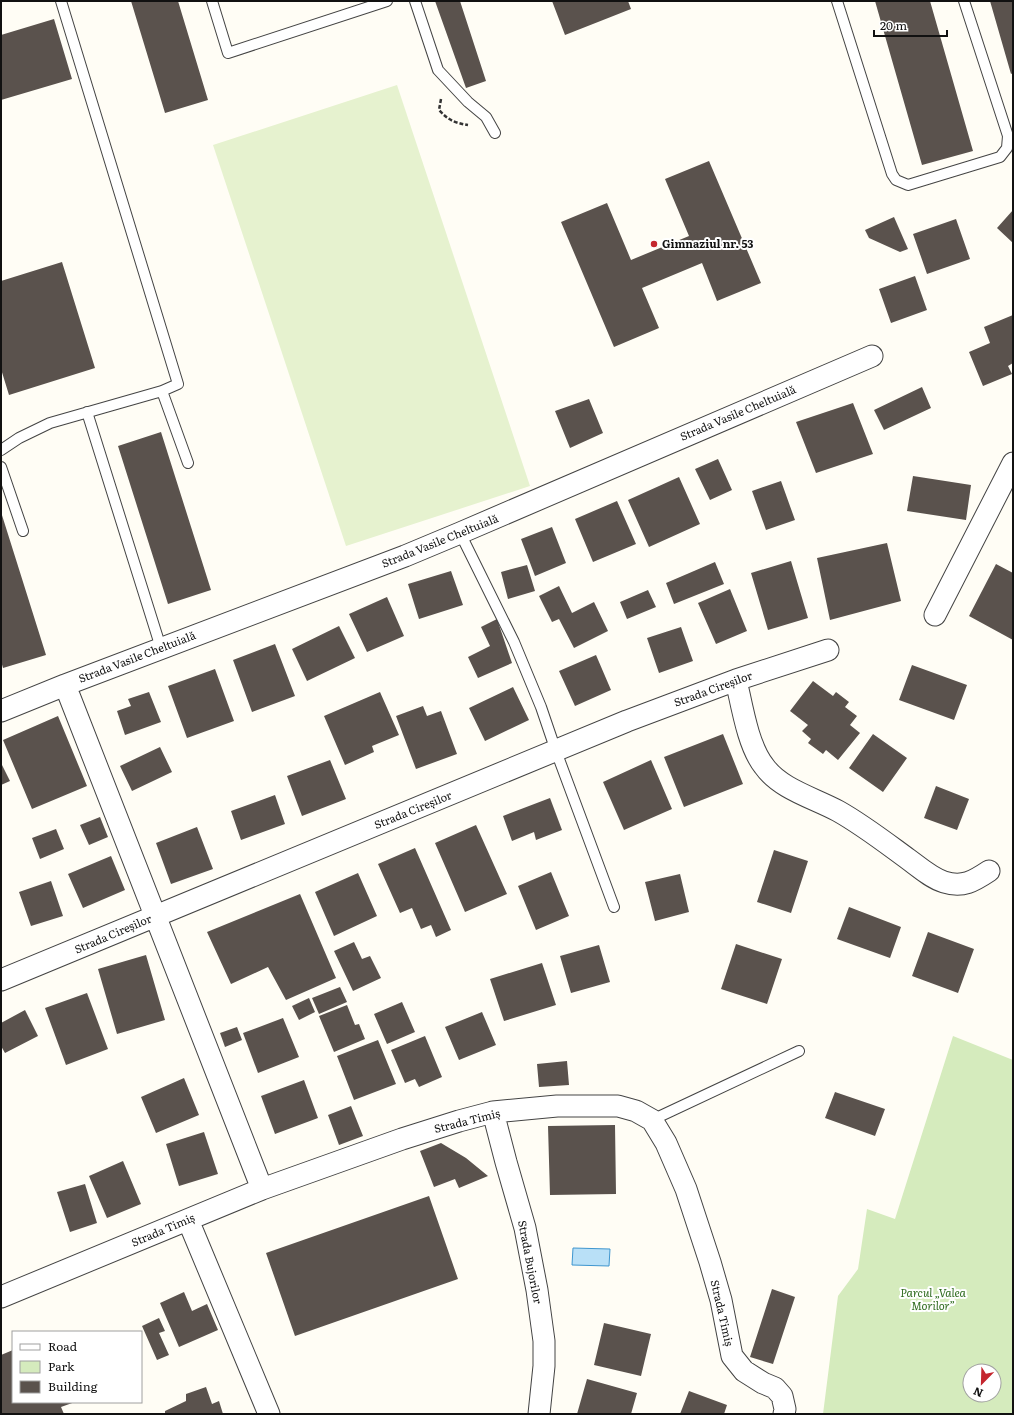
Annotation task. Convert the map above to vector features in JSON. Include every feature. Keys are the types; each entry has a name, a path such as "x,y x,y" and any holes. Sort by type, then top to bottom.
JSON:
{"street":[{"name":"Strada Vasile Cheltuială","path":"1,711 161,648 405,556 872,356"},
{"path":"935,615 1013,463"},
{"name":"Strada Cireșilor","path":"1,980 627,721 736,680 828,650"},
{"path":"736,680 756,754 772,776 785,785 839,812 874,834 930,875 944,882 956,884 972,882 989,871"},
{"path":"65,685 154,916 262,1189"},
{"name":"Strada Timiș","path":"1,1298 262,1189 402,1139 459,1121 493,1112 557,1106 618,1106 636,1111 652,1120 666,1143 688,1196 710,1262 732,1356 744,1371 763,1383 775,1388 782,1396 785,1409 784,1414"},
{"name":"Strada Bujorilor","path":"493,1112 525,1228 537,1290 544,1341 544,1366 539,1414"},
{"path":"188,1220 269,1414"}],"lane":[{"path":"1,450 33,430 50,423 162,391 178,384 60,1"},
{"path":"212,1 228,54 387,1"},
{"path":"415,1 438,70 468,102 486,117 495,133"},
{"path":"837,1 892,174 896,180 908,185 1000,157 1007,148 1008,136 964,1"},
{"path":"162,391 188,463"},
{"path":"87,412 161,648"},
{"path":"1,467 23,531"},
{"path":"460,533 514,642 541,707 614,907"},
{"path":"652,1120 799,1051"}],"green space":[{"path":"397,85 530,486 346,546 213,145"},
{"name":"Parcul „Valea Morilor”","path":"953,1036 1013,1060 1013,1414 823,1414 838,1296 858,1269 867,1209 895,1219"}],"water":[{"path":"573,1248 610,1249 609,1266 572,1265"}],"building":[{"path":"131,1 178,1 208,100 165,113"},
{"path":"435,1 460,1 486,81 466,88"},
{"path":"552,1 628,1 631,9 565,35"},
{"path":"875,1 930,1 973,151 922,165"},
{"path":"990,1 1013,1 1013,73 1011,74"},
{"path":"54,19 72,79 1,100 1,35"},
{"path":"709,161 761,283 717,301 702,263 642,288 659,328 614,347 561,222 607,203 631,260 689,236 665,179"},
{"path":"1013,210 1013,243 997,228"},
{"path":"894,217 908,249 900,252 869,238 865,230"},
{"path":"956,219 970,259 927,274 913,234"},
{"path":"62,262 95,368 9,395 1,369 1,281"},
{"path":"915,276 927,310 891,323 879,289"},
{"path":"1013,315 1013,363 1008,366 1012,374 983,386 969,352 990,343 984,327"},
{"path":"922,387 931,408 884,430 874,410"},
{"path":"589,399 603,433 570,448 555,411"},
{"path":"853,403 873,454 816,473 796,422"},
{"path":"161,432 211,590 168,604 118,446"},
{"path":"718,459 732,490 710,500 695,469"},
{"path":"913,476 971,485 966,520 907,511"},
{"path":"679,477 700,524 649,547 628,500"},
{"path":"781,481 795,520 766,530 752,491"},
{"path":"617,501 636,544 593,562 575,519"},
{"path":"1,512 46,655 3,668 1,661"},
{"path":"552,527 566,563 535,576 521,539"},
{"path":"887,543 901,601 830,620 817,558"},
{"path":"791,561 808,618 768,630 751,573"},
{"path":"715,562 724,584 674,604 666,583"},
{"path":"996,564 1013,573 1013,640 969,616"},
{"path":"527,565 535,591 508,599 501,572"},
{"path":"451,571 463,605 419,619 408,584"},
{"path":"559,586 572,613 594,602 608,631 574,648 559,619 552,622 539,596"},
{"path":"730,589 747,631 716,644 698,603"},
{"path":"648,590 656,607 627,619 620,602"},
{"path":"387,597 404,636 367,652 349,614"},
{"path":"497,619 512,663 478,678 468,657 490,646 481,627"},
{"path":"339,626 355,658 307,681 292,649"},
{"path":"681,627 693,661 659,673 647,638"},
{"path":"275,644 295,696 252,712 233,660"},
{"path":"596,655 611,690 575,706 559,671"},
{"path":"912,665 967,685 954,720 899,700"},
{"path":"215,669 234,721 187,738 168,686"},
{"path":"813,681 833,696 836,692 849,702 845,707 857,716 850,725 860,733 838,760 826,750 823,754 808,743 811,739 802,731 808,725 790,711"},
{"path":"513,687 529,720 485,741 469,708"},
{"path":"149,692 161,722 125,735 117,711 131,706 128,699"},
{"path":"380,692 399,735 372,746 374,752 345,765 324,716"},
{"path":"423,706 427,716 441,711 457,754 416,769 396,716"},
{"path":"58,716 87,786 32,809 3,740"},
{"path":"723,734 743,784 684,807 664,757"},
{"path":"873,734 907,758 883,792 849,768"},
{"path":"160,747 172,772 132,791 120,766"},
{"path":"330,760 346,799 302,816 287,776"},
{"path":"651,760 672,809 624,830 603,782"},
{"path":"1,763 10,781 1,785"},
{"path":"936,786 969,799 957,830 924,818"},
{"path":"275,795 285,824 241,840 231,811"},
{"path":"550,798 562,830 536,840 534,832 512,841 503,816"},
{"path":"100,817 108,837 89,845 80,825"},
{"path":"476,825 507,894 465,912 435,843"},
{"path":"197,827 213,869 171,884 156,843"},
{"path":"56,829 64,849 40,859 32,838"},
{"path":"415,848 451,930 436,937 431,925 421,929 412,908 400,913 378,864"},
{"path":"774,850 808,861 791,913 757,902"},
{"path":"111,856 125,890 83,908 68,874"},
{"path":"551,872 569,916 536,930 518,886"},
{"path":"358,873 377,916 334,936 315,892"},
{"path":"680,874 689,912 655,921 645,882"},
{"path":"51,881 63,916 31,926 19,892"},
{"path":"300,894 336,978 286,1000 268,967 231,984 207,932"},
{"path":"849,907 901,927 890,958 837,939"},
{"path":"928,932 974,949 958,993 912,976"},
{"path":"354,942 362,959 370,956 381,978 353,991 334,951"},
{"path":"736,944 782,959 767,1004 721,989"},
{"path":"599,945 610,982 571,993 560,956"},
{"path":"146,955 165,1020 117,1034 98,969"},
{"path":"542,963 556,1005 504,1021 490,979"},
{"path":"340,987 347,1002 319,1014 312,998"},
{"path":"87,993 108,1049 66,1065 45,1008"},
{"path":"309,998 315,1012 299,1020 292,1006"},
{"path":"402,1002 415,1032 387,1044 374,1014"},
{"path":"347,1005 355,1025 359,1024 365,1039 334,1052 319,1016"},
{"path":"25,1010 38,1036 5,1053 1,1046 1,1023"},
{"path":"482,1012 496,1045 459,1060 445,1027"},
{"path":"283,1018 299,1057 258,1073 243,1033"},
{"path":"237,1027 242,1040 225,1047 220,1033"},
{"path":"425,1036 442,1077 419,1087 415,1079 405,1083 391,1050"},
{"path":"378,1040 396,1084 354,1100 337,1056"},
{"path":"567,1061 569,1085 539,1087 537,1064"},
{"path":"184,1078 199,1115 156,1133 141,1097"},
{"path":"304,1080 318,1118 275,1134 261,1096"},
{"path":"835,1092 885,1109 875,1136 825,1118"},
{"path":"351,1106 363,1136 339,1145 328,1115"},
{"path":"615,1125 616,1194 550,1195 548,1126"},
{"path":"204,1132 218,1174 179,1186 166,1144"},
{"path":"441,1143 466,1158 488,1176 459,1188 455,1179 434,1187 420,1151"},
{"path":"123,1161 141,1204 107,1218 89,1176"},
{"path":"85,1184 97,1223 70,1232 57,1192"},
{"path":"429,1196 458,1279 295,1336 266,1253"},
{"path":"772,1289 795,1297 773,1364 750,1357"},
{"path":"184,1292 192,1311 207,1304 218,1330 179,1347 160,1303"},
{"path":"159,1318 165,1331 159,1333 169,1355 157,1360 142,1326"},
{"path":"604,1323 651,1334 641,1376 594,1365"},
{"path":"12,1350 12,1403 72,1403 61,1407 64,1414 1,1414 1,1355"},
{"path":"587,1379 637,1393 631,1414 577,1414"},
{"path":"206,1387 212,1404 219,1401 223,1414 165,1414 165,1411 186,1401 186,1394"},
{"path":"689,1391 727,1405 724,1414 680,1414"}],"place":[{"name":"Gimnaziul nr. 53","path":"654,244"}]}
